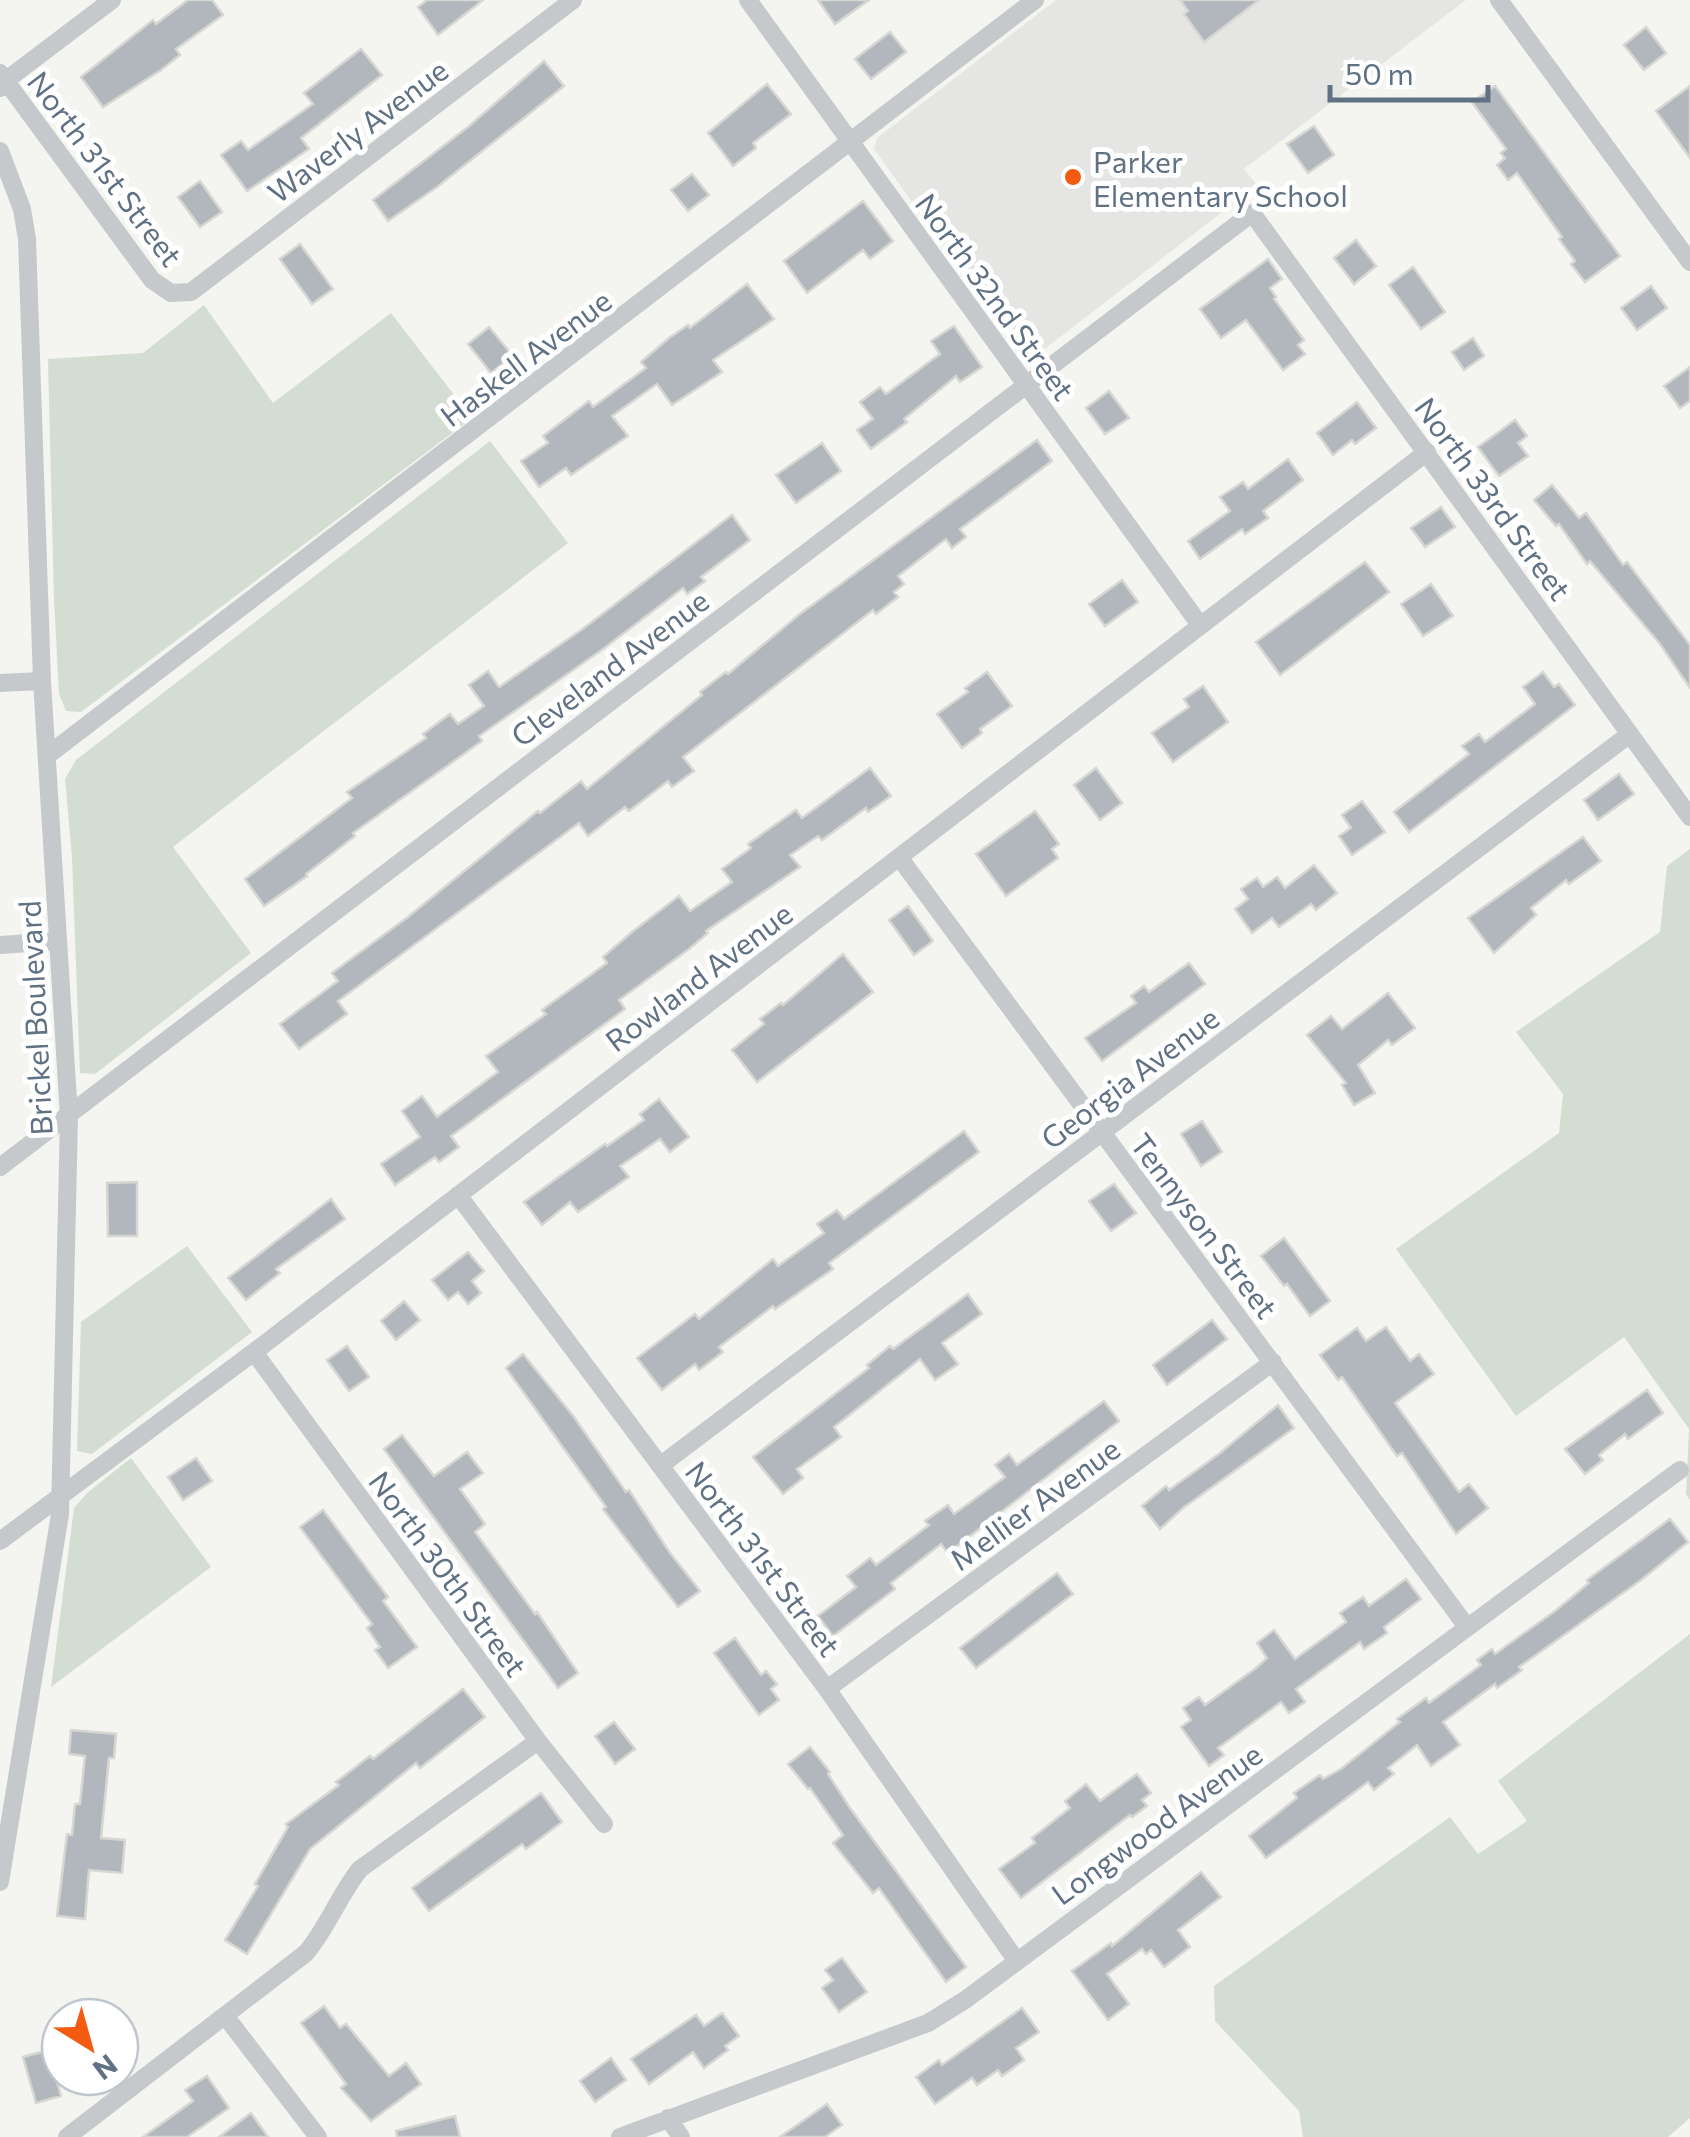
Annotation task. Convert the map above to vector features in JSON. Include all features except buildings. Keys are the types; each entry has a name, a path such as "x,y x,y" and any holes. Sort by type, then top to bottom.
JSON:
{"street":[{"path":"2,81 112,0"},
{"name":"Waverly Avenue","path":"171,293 190,292 572,0"},
{"name":"North 32nd Street","path":"748,0 1200,625"},
{"name":"Haskell Avenue","path":"48,756 1035,0"},
{"path":"1499,0 1690,262"},
{"name":"North 31st Street","path":"2,81 152,280 171,293"},
{"name":"Brickel Boulevard","path":"0,151 22,209 27,239 42,681 69,1117 56,1549 0,1882"},
{"name":"Cleveland Avenue","path":"0,1168 1252,212"},
{"name":"North 33rd Street","path":"1252,212 1690,817"},
{"name":"Rowland Avenue","path":"0,1541 254,1352 1427,452"},
{"path":"0,683 42,681"},
{"name":"Georgia Avenue","path":"661,1466 1630,734"},
{"name":"Tennyson Street","path":"899,857 1467,1627"},
{"path":"0,945 56,941"},
{"name":"North 31st Street","path":"458,1195 827,1688 1016,1960"},
{"name":"North 30th Street","path":"254,1352 538,1741 604,1824"},
{"name":"Mellier Avenue","path":"827,1688 1273,1362"},
{"name":"Longwood Avenue","path":"620,2137 928,2023 1680,1470"},
{"path":"66,2137 306,1953 360,1869 538,1741"},
{"path":"226,2016 318,2137"},
{"path":"668,2118 681,2137"}],"shaded area":[{"name":"Parker Elementary School","path":"1056,0 1466,0 1244,169 1257,185 1037,355 1021,354 874,149 877,138"},
{"path":"204,305 273,403 391,313 472,418 81,712 66,711 59,694 54,599 48,359 143,353"},
{"path":"490,441 568,543 173,847 251,953 95,1074 80,1073 72,857 65,779 76,760"},
{"path":"1690,849 1690,1500 1686,1494 1689,1429 1624,1337 1516,1416 1396,1249 1559,1133 1563,1094 1516,1032 1660,932 1667,866"},
{"path":"187,1246 252,1332 92,1454 77,1451 81,1322"},
{"path":"131,1458 211,1567 51,1687 74,1508"},
{"path":"1690,1634 1690,2118 1668,2137 1303,2137 1299,2111 1215,2021 1214,1986 1450,1817 1478,1854 1527,1821 1498,1781"}],"place":[{"name":"Parker Elementary School","path":"1073,177"}]}
